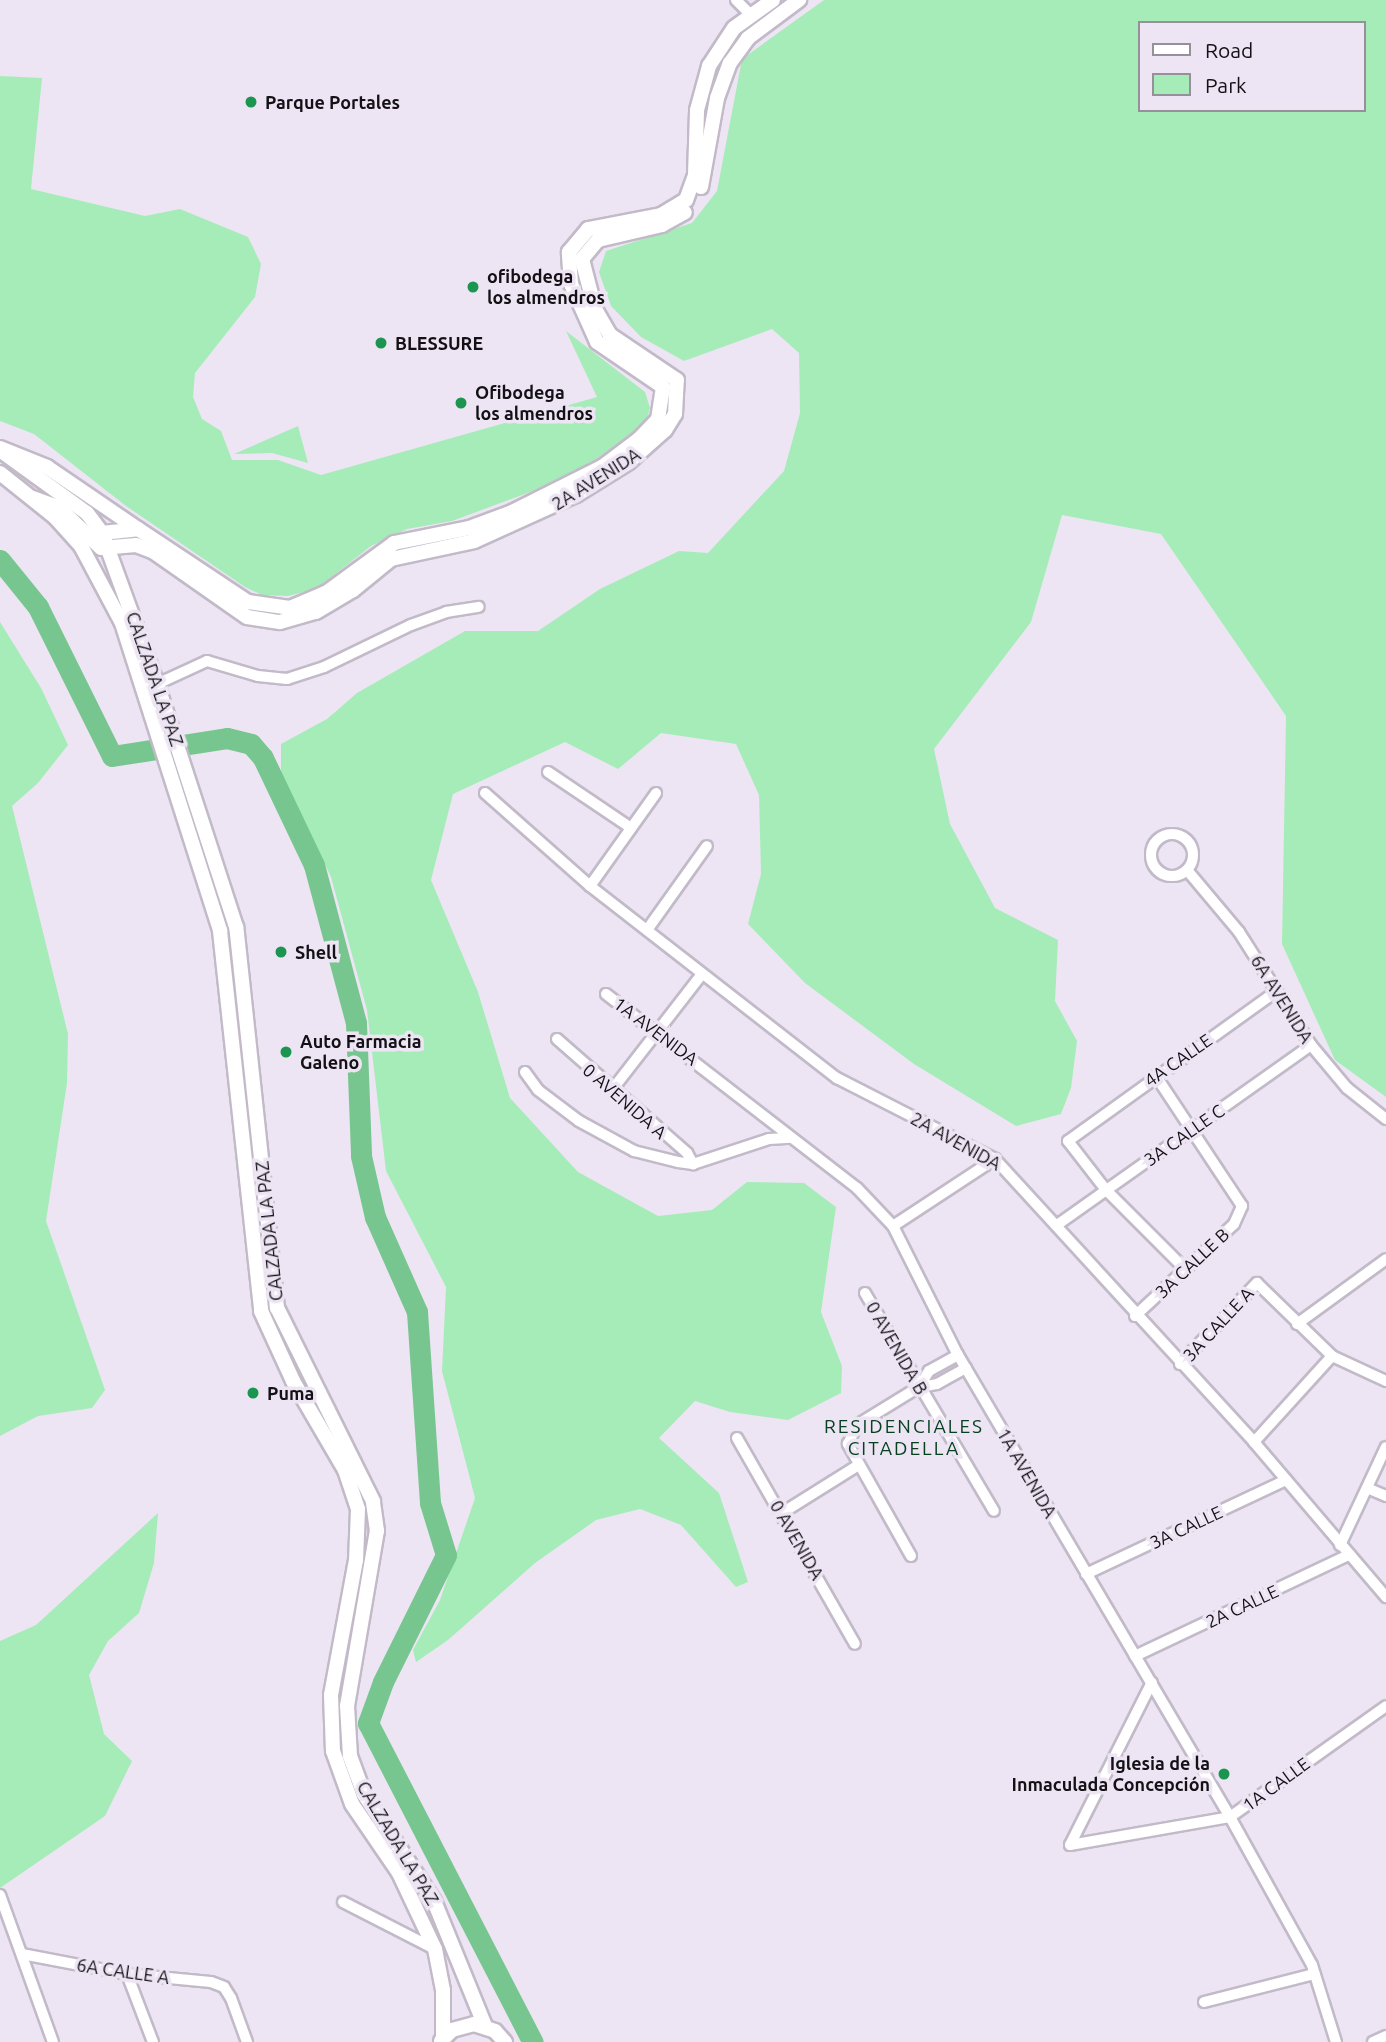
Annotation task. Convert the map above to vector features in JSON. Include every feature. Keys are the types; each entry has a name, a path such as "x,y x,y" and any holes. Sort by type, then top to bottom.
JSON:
{"main road":[{"name":"2A AVENIDA","path":"138,529 248,602 289,608 326,593 394,543 468,528 512,512 602,467 639,439 658,419 663,387 597,342 571,284 569,252 588,229 661,215 686,200 695,175 702,82 719,46 751,15 773,0"},
{"name":"2A AVENIDA","path":"108,549 144,546 247,617 290,620 336,601 391,559 481,538 576,495 637,455 671,422 678,399 677,380 665,368 627,349 604,328 584,276 584,254 598,240 671,222 693,204 726,71 748,38 799,0"},
{"path":"0,449 47,467 138,529"},
{"name":"CALZADA LA PAZ","path":"0,449 87,513 102,533 157,684 163,723"},
{"name":"CALZADA LA PAZ","path":"0,473 55,517 81,546 112,600 163,723 230,904 244,976 278,1308 363,1475 376,1516 374,1552 348,1693 350,1756 364,1794 434,1901 485,2026"},
{"path":"33,498 58,506 98,546 108,549"},
{"path":"102,533 138,529"},
{"name":"CALZADA LA PAZ","path":"182,779 222,939 261,1311 293,1381 345,1470 358,1509 356,1560 331,1695 333,1751 352,1804 399,1873 435,1949 443,1990 442,2040"},
{"path":"442,2040 463,2026 485,2026 505,2042"}],"street":[{"path":"736,0 751,15"},
{"path":"157,684 207,662 258,676 287,679 324,667 411,625 479,607"},
{"path":"548,772 631,828"},
{"name":"2A AVENIDA","path":"485,793 590,886 837,1078 995,1159 1057,1225 1135,1316 1254,1442 1386,1597"},
{"path":"590,886 656,793"},
{"path":"1167,835 1186,838 1194,854 1187,870 1174,876 1156,867 1152,853 1158,839 1167,835"},
{"path":"647,930 707,846"},
{"name":"6A AVENIDA","path":"1187,870 1239,932 1311,1045 1347,1088 1386,1119"},
{"path":"612,1090 702,974"},
{"name":"4A CALLE","path":"1106,1190 1068,1140 1079,1129 1277,991"},
{"name":"1A AVENIDA","path":"606,994 658,1031 857,1188 893,1226 958,1354 1230,1817 1314,1974 1336,2042"},
{"name":"0 AVENIDA A","path":"557,1039 687,1153 694,1164"},
{"name":"3A CALLE C","path":"1057,1225 1311,1045"},
{"path":"525,1072 538,1090 579,1121 634,1151 694,1164 769,1139 791,1138"},
{"path":"1156,1076 1192,1128"},
{"name":"3A CALLE B","path":"1135,1316 1234,1224 1242,1206 1192,1128"},
{"path":"893,1226 995,1159"},
{"path":"1106,1190 1185,1269"},
{"path":"1386,1259 1297,1324 1332,1356 1386,1381"},
{"name":"3A CALLE A","path":"1180,1364 1256,1283 1297,1324"},
{"name":"0 AVENIDA B","path":"865,1293 994,1511"},
{"path":"919,1387 929,1371 958,1354"},
{"path":"1254,1442 1332,1356"},
{"path":"911,1556 857,1466 848,1444 857,1425 919,1387 937,1384 966,1368"},
{"name":"0 AVENIDA","path":"737,1438 855,1644"},
{"path":"1340,1545 1386,1447"},
{"path":"782,1513 857,1466"},
{"name":"3A CALLE","path":"1086,1574 1286,1480"},
{"path":"1367,1488 1386,1496"},
{"name":"2A CALLE","path":"1135,1656 1349,1555"},
{"name":"1A CALLE","path":"1152,1682 1070,1845 1230,1817 1386,1706"},
{"path":"0,1895 53,2042"},
{"path":"343,1902 435,1949"},
{"name":"6A CALLE A","path":"22,1954 223,1987 247,2042"},
{"path":"127,1973 153,2042"},
{"path":"1204,2002 1314,1974"},
{"path":"1373,2042 1386,2036"}],"green space":[{"path":"824,0 1386,0 1386,1097 1335,1060 1282,944 1286,716 1161,534 1062,515 1031,622 934,749 950,824 995,908 1058,940 1055,1001 1077,1041 1071,1088 1061,1114 1016,1126 914,1064 805,983 748,924 761,874 759,795 736,744 661,733 618,769 565,742 453,794 431,880 478,992 510,1098 578,1172 658,1216 712,1210 747,1182 804,1183 836,1207 821,1312 842,1366 841,1393 788,1420 730,1412 695,1401 659,1438 719,1493 748,1582 736,1587 681,1525 640,1509 596,1520 535,1563 448,1640 416,1662 413,1650 440,1600 475,1498 442,1371 446,1287 386,1171 367,1010 331,877 281,773 281,744 327,719 357,693 465,631 538,631 600,589 679,551 708,553 784,471 800,413 799,353 772,329 684,361 641,337 611,306 599,272 606,251 692,223 717,191 742,59"},
{"path":"0,76 42,78 31,189 145,216 180,209 248,237 261,264 255,297 195,373 193,397 202,419 221,431 232,460 278,460 321,475 597,397 566,331 645,392 650,408 646,423 573,476 452,521 407,529 371,546 316,589 288,596 262,595 245,587 126,506 34,434 0,421"},
{"path":"298,426 308,463 272,453 234,454"},
{"path":"0,622 41,688 68,745 38,783 12,806 68,1034 67,1083 46,1221 105,1390 92,1408 38,1416 0,1436"},
{"path":"158,1513 154,1563 139,1613 108,1641 89,1675 104,1734 132,1761 105,1816 0,1888 0,1641 36,1625"}],"waterway":[{"path":"0,560 38,607 112,756 227,738 251,744 263,758 314,865 356,1023 361,1156 375,1217 417,1312 430,1503 446,1555 383,1682 368,1723 533,2042"}],"place":[{"name":"Parque Portales","path":"251,102"},
{"name":"ofibodega los almendros","path":"473,287"},
{"name":"BLESSURE","path":"381,343"},
{"name":"Ofibodega los almendros","path":"461,403"},
{"name":"Shell","path":"281,952"},
{"name":"Auto Farmacia Galeno","path":"286,1052"},
{"name":"Puma","path":"253,1393"},
{"name":"Iglesia de la Inmaculada Concepción","path":"1224,1774"}],"district":[{"name":"RESIDENCIALES CITADELLA","path":"904,1438"}]}
